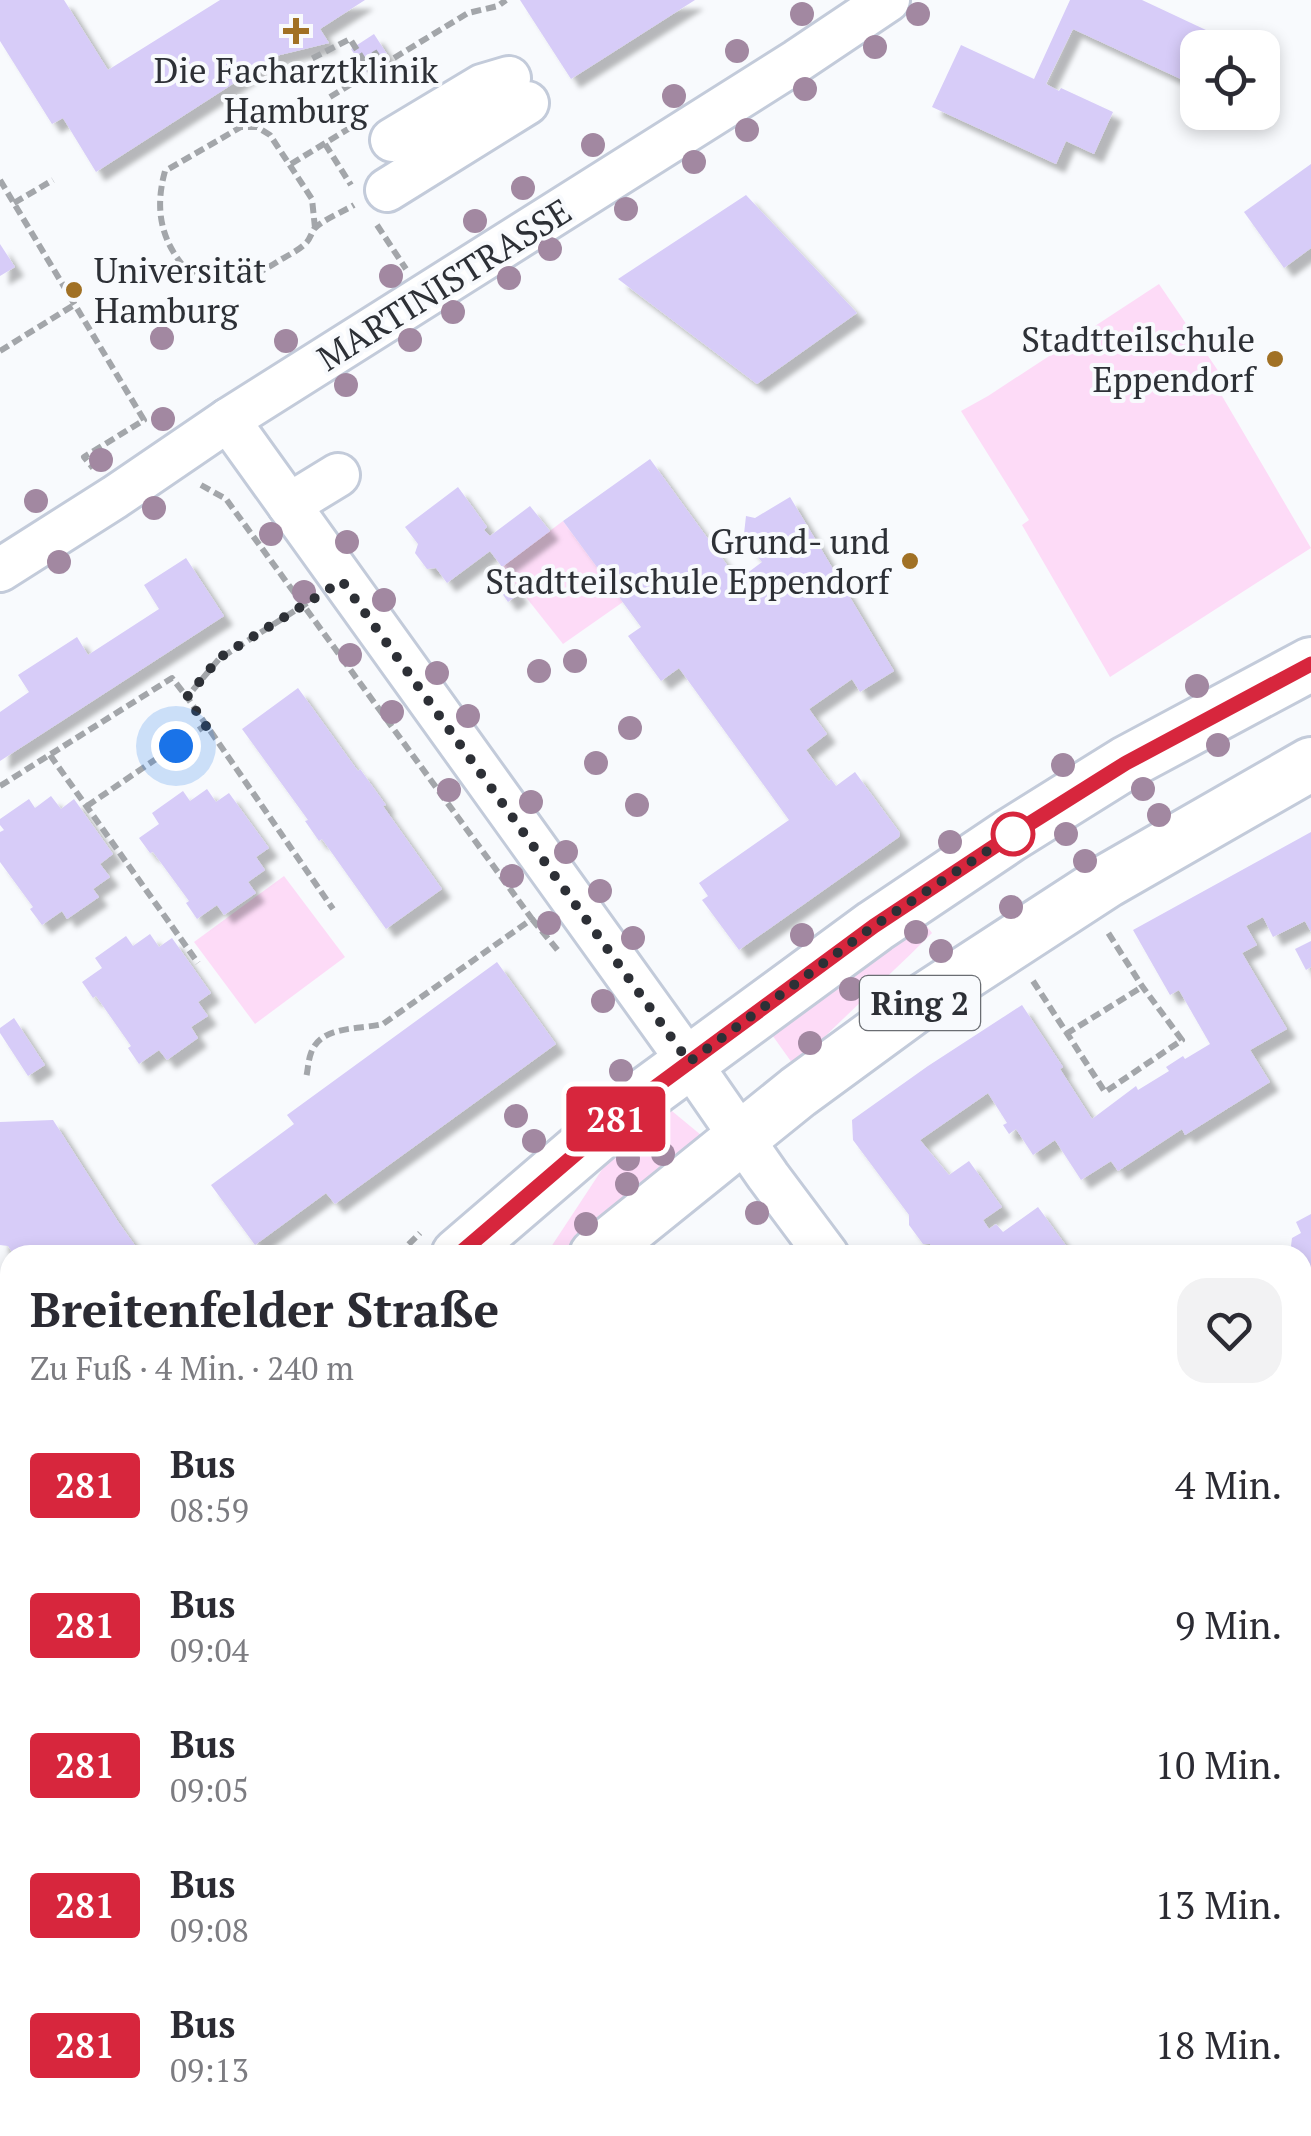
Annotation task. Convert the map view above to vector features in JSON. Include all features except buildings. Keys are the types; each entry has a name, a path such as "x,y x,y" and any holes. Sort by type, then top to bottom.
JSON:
{"main road":[{"path":"470,1245 642,1097 874,926 1126,763 1311,664"},
{"name":"Ring 2","path":"608,1245 798,1092 918,1004 1107,881 1311,764"}],"street":[{"name":"MARTINISTRASSE","path":"0,570 228,420 888,0"},
{"path":"374,196 518,91 482,86 392,140"},
{"path":"228,420 820,1245"},
{"path":"289,505 338,476"}],"path":[{"path":"330,97 468,12 498,6 506,0"},
{"path":"315,72 311,59 350,39 371,72"},
{"path":"374,51 383,65"},
{"path":"315,228 312,198 270,135 257,127 241,127 165,171 160,190 160,219 168,243 193,276 222,285 252,278 302,246 315,228 374,196"},
{"path":"0,180 144,420 84,457 115,497"},
{"path":"14,202 53,180"},
{"path":"0,351 74,305"},
{"path":"190,494 202,484 226,499 532,919 382,1024 336,1030 324,1037 312,1050 306,1078"},
{"path":"187,697 219,658 342,581"},
{"path":"0,786 172,678 333,909"},
{"path":"87,806 206,726"},
{"path":"50,754 198,964"},
{"path":"1032,981 1104,1092 1182,1040 1102,922"},
{"path":"1066,1034 1142,986"}],"shaded area":[{"path":"1159,284 1223,378 1215,384 1311,548 1110,677 1022,525 1029,520 961,411"},
{"path":"563,521 623,602 563,644 502,567"},
{"path":"284,876 345,957 255,1024 194,942"},
{"path":"919,916 932,933 795,1067 765,1025"},
{"path":"667,1107 707,1140 575,1245 552,1245 603,1168"}],"bus line":[{"name":"281","path":"470,1245 642,1097 874,926 1126,763 1311,664"}],"place":[{"name":"Die Facharztklinik Hamburg","path":"296,31"},
{"name":"Universität Hamburg","path":"74,290"},
{"name":"Stadtteilschule Eppendorf","path":"1275,359"},
{"name":"Grund- und Stadtteilschule Eppendorf","path":"910,561"}],"route":[{"path":"176,746 206,726 187,697 219,658 342,581 689,1062 874,926 1013,834"}]}
